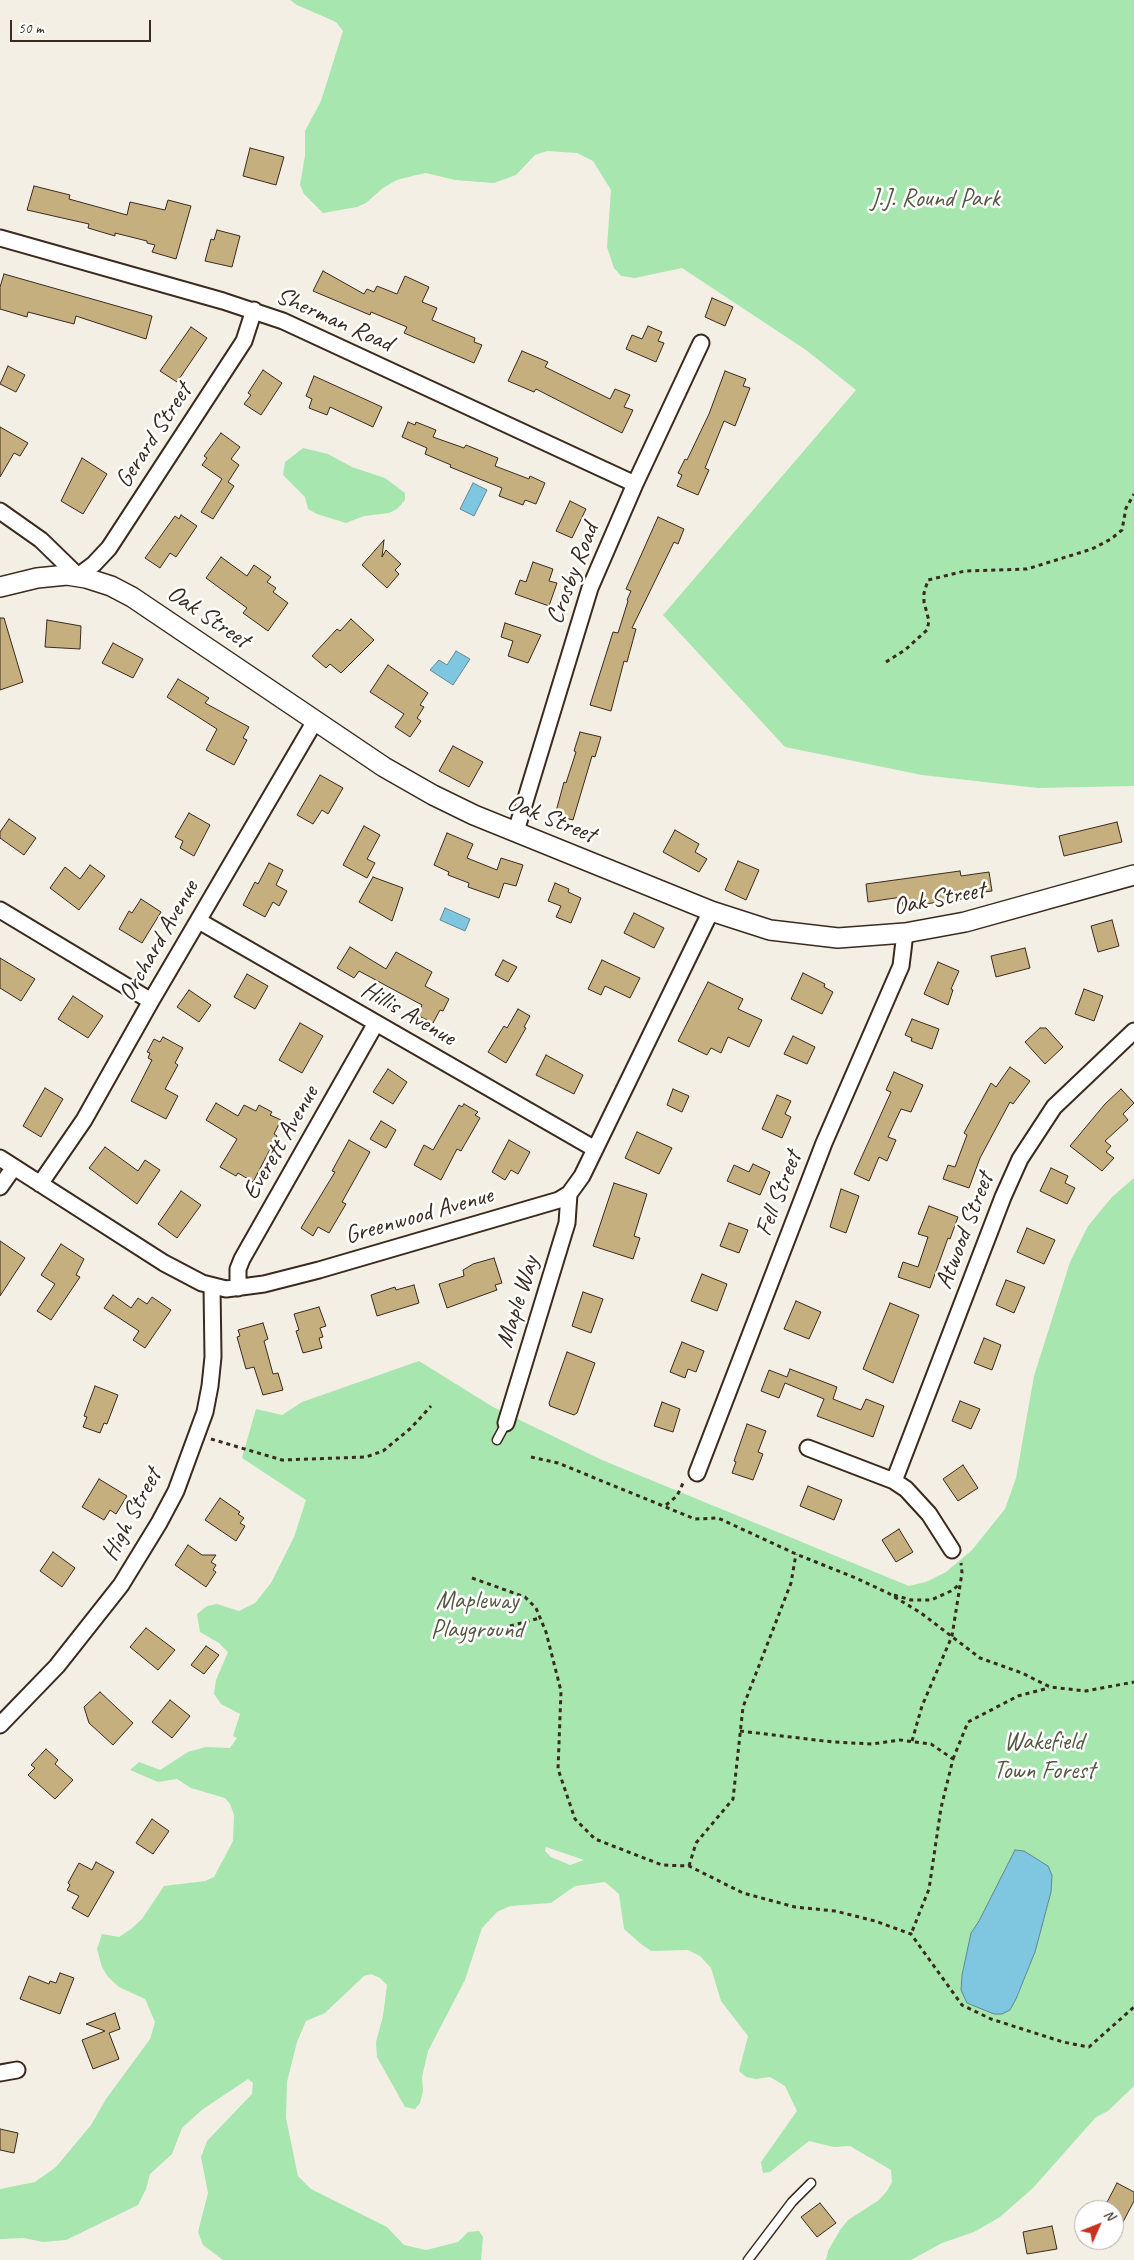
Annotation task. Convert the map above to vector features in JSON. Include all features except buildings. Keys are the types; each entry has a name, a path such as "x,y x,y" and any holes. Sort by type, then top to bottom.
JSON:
{"street":[{"name":"Sherman Road","path":"0,238 254,310 283,321 635,484"},
{"name":"Gerard Street","path":"78,576 94,564 109,548 244,341 254,310"},
{"name":"Crosby Road","path":"516,831 581,613 635,484 701,343"},
{"path":"0,511 41,540 78,576"},
{"name":"Oak Street","path":"0,587 37,578 78,576 104,582 132,596 418,788 461,809 711,911 752,925 796,934 838,938 905,933 966,922 1134,875"},
{"name":"Orchard Avenue","path":"40,1184 84,1120 315,720"},
{"path":"0,910 151,1001"},
{"path":"569,1194 580,1181 711,911"},
{"name":"Hillis Avenue","path":"199,921 594,1149"},
{"name":"Fell Street","path":"697,1473 824,1143 901,966 905,933"},
{"name":"Everett Avenue","path":"238,1288 238,1269 242,1259 376,1024"},
{"name":"Atwood Street","path":"894,1481 1003,1197 1020,1159 1054,1107 1134,1031"},
{"name":"Greenwood Avenue","path":"0,1158 164,1263 212,1286 226,1290 328,1268 559,1200 569,1194"},
{"path":"0,1188 14,1167"},
{"name":"Maple Way","path":"506,1423 567,1223 569,1194"},
{"name":"High Street","path":"0,1724 57,1666 122,1585 160,1523 176,1491 197,1434 210,1386 213,1356 212,1286"},
{"path":"808,1448 894,1481 906,1489 920,1502 952,1550"},
{"path":"0,2073 17,2070"}],"lane":[{"path":"497,1440 506,1423"},
{"path":"748,2260 792,2202 811,2183"}],"path":[{"path":"886,662 910,646 928,630 929,620 924,602 925,588 928,580 965,571 1027,569 1092,549 1111,539 1122,530 1126,508 1134,494"},
{"path":"197,1434 232,1447 282,1460 349,1459 383,1450 411,1428 431,1406"},
{"path":"531,1457 558,1463 698,1519 718,1518 796,1554 888,1593 911,1600 931,1600 951,1591 960,1583"},
{"path":"666,1506 677,1496 686,1476 697,1473"},
{"path":"912,1741 922,1706 952,1636 962,1564 952,1550"},
{"path":"689,1866 696,1843 733,1799 743,1707 791,1583 796,1554"},
{"path":"472,1578 525,1597 533,1604 540,1618 561,1691 558,1769 575,1819 587,1834 602,1844 662,1865 689,1866 743,1893 795,1907 835,1911 875,1921 911,1934 962,2005 991,2019 1063,2042 1089,2047 1134,2007"},
{"path":"888,1593 952,1636 980,1658 1022,1673 1050,1687 1086,1691 1134,1682"},
{"path":"510,1626 540,1618"},
{"path":"911,1934 929,1889 941,1808 952,1759 968,1722 1018,1696 1050,1687"},
{"path":"740,1731 833,1742 872,1744 900,1740 912,1741 931,1744 952,1759"}],"green space":[{"name":"J.J. Round Park","path":"290,0 1134,0 1134,786 1038,788 922,775 785,747 663,615 856,390 806,350 682,268 635,278 621,276 614,268 607,247 611,190 593,161 577,153 547,151 535,155 516,175 494,183 455,180 426,173 412,176 397,180 383,188 366,203 357,207 323,213 304,194 300,185 305,156 305,131 321,101 343,31 336,22"},
{"path":"303,448 328,454 352,467 385,478 405,493 405,500 397,509 389,513 364,516 346,523 317,514 308,509 305,497 283,475 285,462"},
{"path":"1134,1178 1134,2086 1108,2111 1096,2117 1033,2188 1000,2217 974,2232 942,2243 911,2260 826,2260 828,2251 848,2220 879,2200 887,2191 892,2182 891,2170 850,2146 834,2147 809,2141 770,2172 763,2173 761,2162 797,2111 785,2086 770,2077 756,2079 746,2077 739,2071 748,2036 721,2001 711,1968 700,1956 688,1950 651,1951 641,1944 624,1929 619,1894 605,1882 575,1886 551,1903 510,1906 497,1912 482,1928 465,1980 428,2051 422,2077 423,2091 420,2103 415,2109 405,2107 377,2057 376,2042 383,2016 387,1985 380,1978 371,1974 364,1976 325,2013 306,2021 297,2042 287,2082 286,2118 298,2176 311,2189 387,2227 404,2245 426,2250 458,2242 468,2232 479,2231 483,2237 481,2260 223,2260 203,2245 198,2232 208,2193 201,2157 207,2141 252,2094 253,2083 248,2079 203,2109 182,2128 172,2154 150,2174 146,2189 138,2205 66,2240 43,2242 24,2238 0,2239 0,2189 35,2182 56,2167 91,2125 106,2099 150,2039 155,2022 145,1999 119,1987 108,1977 102,1967 97,1949 102,1934 119,1937 131,1929 142,1919 164,1886 205,1881 214,1877 233,1841 234,1815 230,1804 225,1798 191,1788 177,1779 158,1782 130,1770 139,1762 160,1770 188,1752 206,1747 230,1748 237,1738 233,1736 240,1714 221,1704 214,1694 216,1680 228,1652 219,1643 200,1632 197,1614 207,1606 217,1604 239,1611 255,1603 271,1583 294,1537 306,1500 242,1458 256,1409 282,1415 302,1402 419,1361 493,1407 602,1460 909,1586 926,1582 946,1572 972,1550 1005,1509 1016,1478 1034,1376 1070,1262 1088,1226 1112,1197","holes":["546,1847 584,1860 570,1865 551,1857 545,1851"]}],"water":[{"path":"473,483 487,490 474,516 460,509"},
{"path":"456,651 470,659 453,685 430,670 439,660 447,665"},
{"path":"445,908 470,919 465,931 440,920"},
{"path":"1015,1850 1024,1851 1048,1866 1052,1875 1051,1892 1035,1952 1016,1999 1010,2010 1002,2014 994,2014 967,2003 961,1990 962,1975 971,1933"}],"park label":[{"name":"Mapleway Playground","path":"477,1616"},
{"name":"Wakefield Town Forest","path":"1044,1756"}]}
